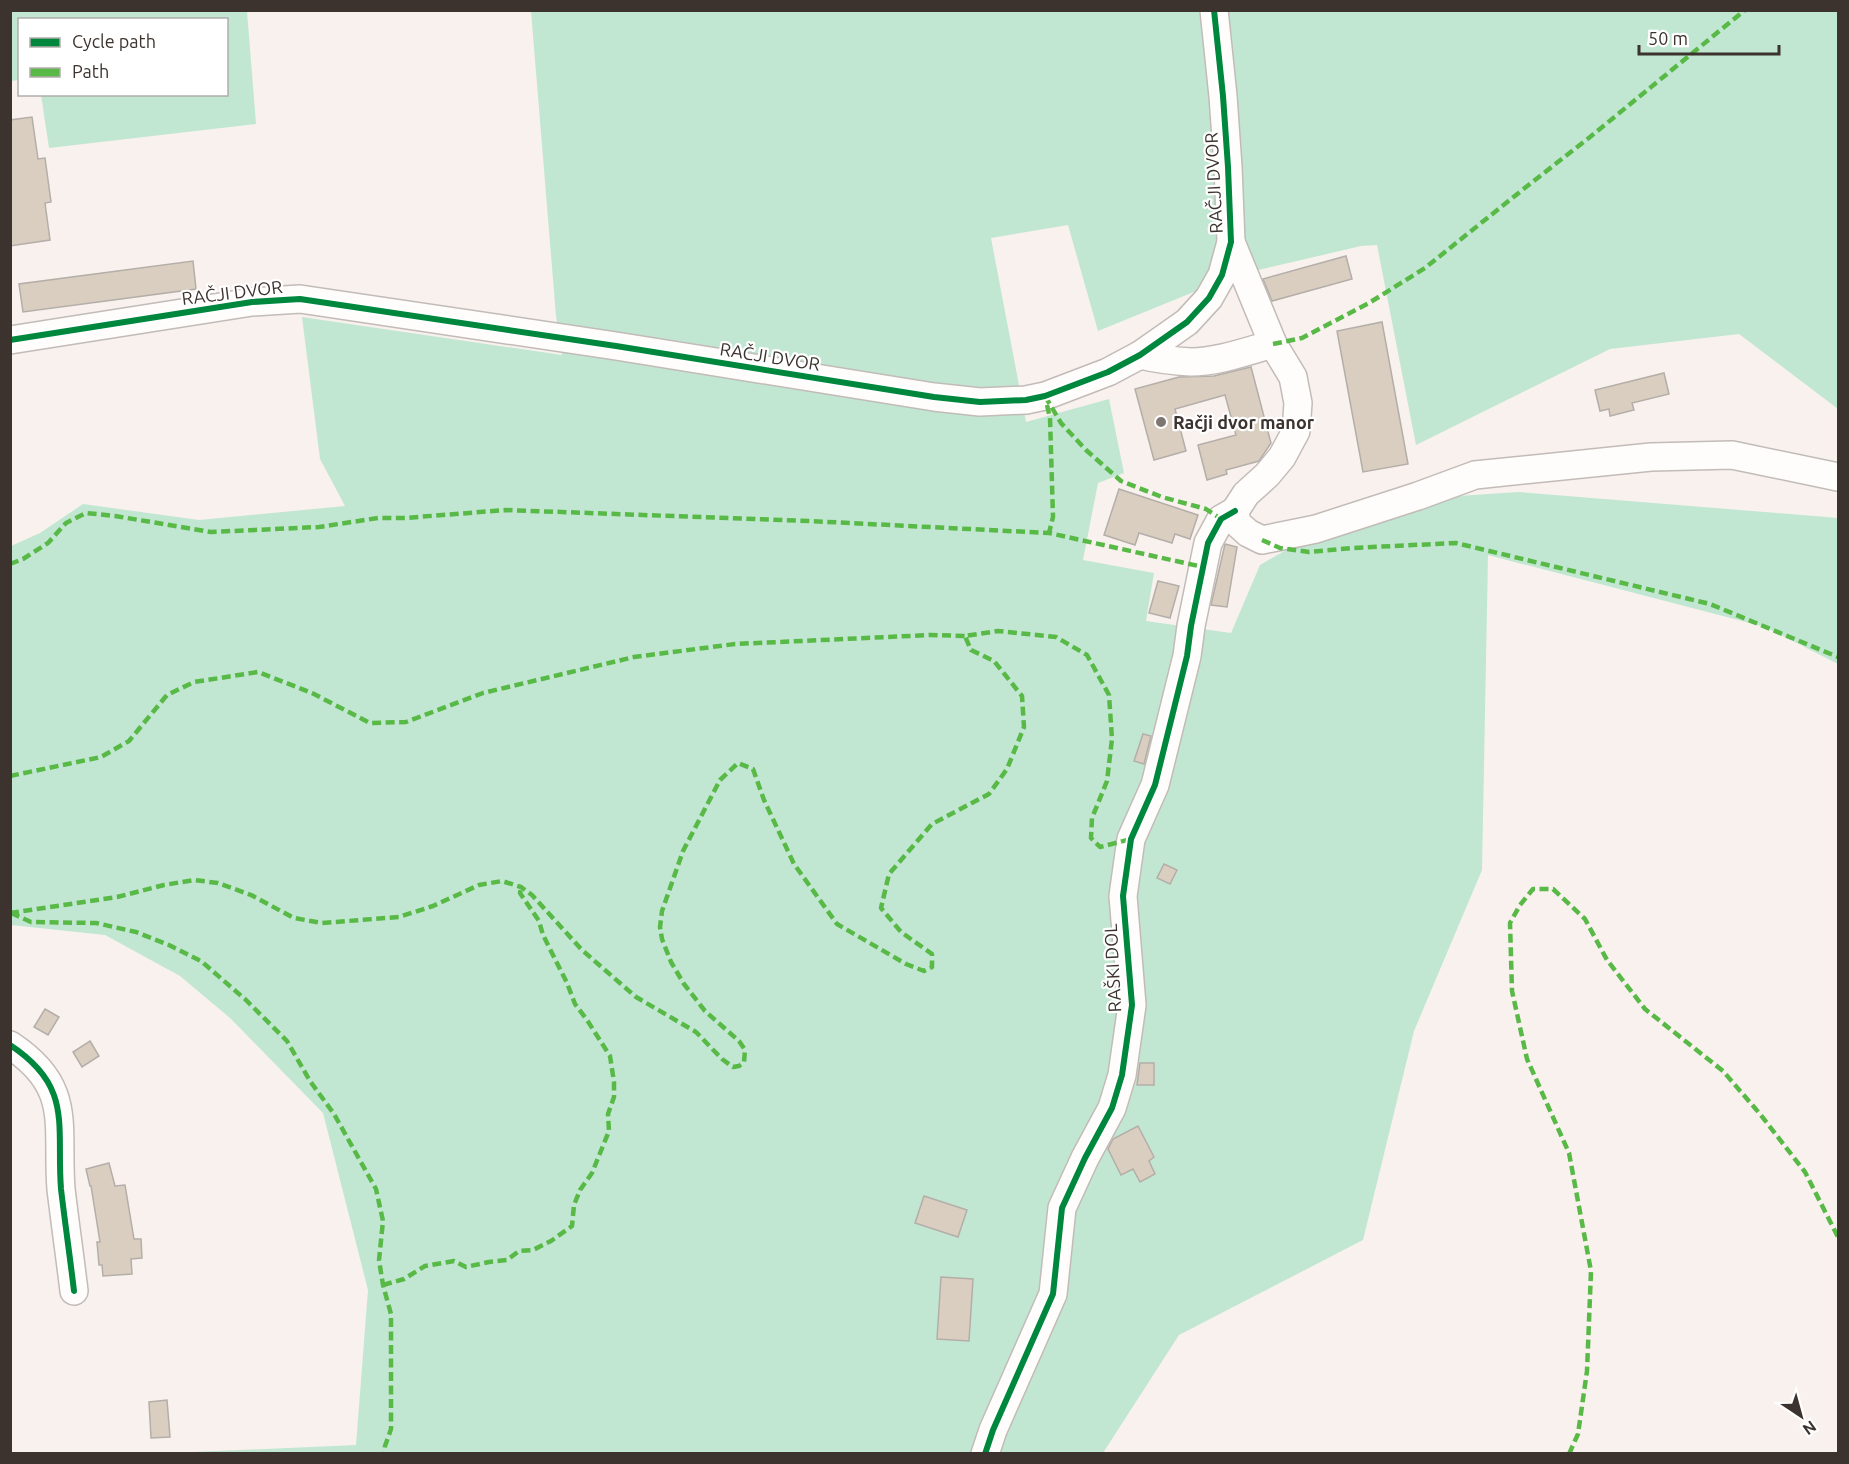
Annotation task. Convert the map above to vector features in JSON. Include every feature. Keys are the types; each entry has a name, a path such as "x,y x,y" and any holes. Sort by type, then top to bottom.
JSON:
{"street":[{"name":"RAČJI DVOR","path":"10,340 252,302 300,299 616,346 934,397 980,402 1026,400 1045,396 1108,372 1140,355 1187,322 1209,298 1222,275 1231,242 1224,108 1214,10"},
{"name":"RAŠKI DOL","path":"985,1454 993,1430 1053,1294 1062,1208 1112,1108 1122,1074 1132,1005 1123,896 1131,839 1155,785 1187,656 1208,543 1221,519 1234,511 1246,494 1267,475 1282,457 1296,431 1298,403 1293,377 1273,344 1231,242"},
{"path":"1140,355 1193,362 1226,357 1273,344"},
{"path":"1234,511 1242,528 1262,540 1317,529 1475,475 1651,457 1732,455 1839,477"},
{"path":"10,1045 44,1073 55,1096 61,1132 61,1187 74,1291"}],"green space":[{"path":"10,11 247,11 256,124 49,148 41,96 228,96 228,18 18,18 18,80 11,81"},
{"path":"531,11 1838,11 1838,409 1739,334 1610,349 1416,445 1377,245 1361,246 1233,276 1098,331 1068,225 991,238 1026,422 1109,399 1124,473 1098,483 1083,560 1154,573 1146,621 1231,633 1260,565 1326,527 1427,498 1519,492 1838,518 1838,664 1765,627 1488,555 1482,870 1414,1031 1363,1240 1179,1335 1103,1453 170,1453 356,1445 368,1290 323,1113 230,1018 180,976 105,935 11,925 11,546 40,533 83,504 199,520 345,506 320,459 302,317 562,355 556,316"}],"building":[{"path":"32,117 38,159 45,158 51,202 45,203 50,240 10,246 10,120"},
{"path":"1346,256 1352,279 1272,301 1263,279"},
{"path":"193,261 196,289 23,312 19,284"},
{"path":"1382,322 1408,464 1363,472 1337,331"},
{"name":"Račji dvor manor","path":"1251,367 1271,443 1259,461 1226,470 1227,474 1207,480 1198,445 1236,435 1225,395 1175,409 1186,451 1154,460 1135,389 1179,377 1214,376"},
{"path":"1664,373 1669,394 1632,403 1634,410 1610,416 1609,409 1600,411 1595,390"},
{"path":"1119,489 1198,515 1190,539 1175,534 1172,543 1139,533 1135,545 1104,535"},
{"path":"1225,544 1237,547 1227,607 1211,605"},
{"path":"1158,581 1179,586 1170,618 1149,613"},
{"path":"1143,734 1151,736 1144,764 1134,761"},
{"path":"1164,864 1177,870 1170,884 1157,878"},
{"path":"45,1009 59,1017 48,1035 34,1027"},
{"path":"90,1041 99,1056 82,1067 73,1052"},
{"path":"1140,1063 1154,1063 1154,1085 1137,1085"},
{"path":"1138,1126 1154,1157 1149,1161 1155,1174 1140,1182 1133,1169 1121,1175 1108,1149 1113,1139"},
{"path":"109,1163 115,1186 125,1185 134,1239 141,1239 142,1258 131,1259 132,1274 103,1276 102,1265 99,1265 97,1242 100,1242 86,1169"},
{"path":"924,1196 967,1210 958,1237 915,1223"},
{"path":"941,1277 973,1279 969,1341 937,1339"},
{"path":"167,1400 170,1437 151,1438 149,1402"}],"marked path":[{"path":"1273,344 1302,338 1369,303 1425,268 1745,10"},
{"path":"1045,396 1061,423 1086,450 1121,481 1162,497 1206,509 1221,519"},
{"path":"1047,405 1050,418 1053,517 1049,533"},
{"path":"10,564 23,559 48,543 66,523 86,513 211,532 319,527 378,518 506,510 809,521 1049,533 1203,567"},
{"path":"1262,540 1280,548 1309,552 1456,543 1710,604 1838,657"},
{"path":"10,913 117,897 194,880 218,883 251,895 294,918 322,923 399,917 433,906 479,885 502,881 521,887 532,895 582,950 636,997 696,1032 722,1059 733,1067 739,1066 744,1062 745,1050 739,1041 705,1011 684,984 671,962 660,927 662,911 683,851 720,780 738,763 753,769 764,800 794,864 837,924 906,964 924,971 932,967 932,954 901,932 881,908 889,874 932,824 989,794 1007,769 1024,727 1022,696 994,661 971,650 965,636 998,631 1056,637 1087,655 1109,695 1112,739 1107,781 1092,818 1091,838 1100,847 1131,839"},
{"path":"10,776 101,757 129,741 167,695 194,682 258,672 312,693 370,723 406,722 483,693 634,657 735,644 931,635 965,636"},
{"path":"383,1285 404,1279 425,1266 454,1261 466,1267 507,1260 519,1251 533,1250 551,1241 572,1226 574,1205 580,1190 592,1173 609,1131 608,1114 614,1097 610,1056 575,1004 543,935 539,921 520,893 521,887"},
{"path":"1569,1454 1578,1434 1587,1371 1591,1271 1569,1153 1527,1059 1512,991 1510,923 1520,905 1533,889 1553,889 1585,919 1607,960 1645,1009 1723,1071 1805,1172 1838,1237"},
{"path":"11,913 31,922 96,923 136,932 169,945 201,961 246,1000 287,1041 310,1081 334,1114 376,1189 383,1221 379,1260 391,1314 391,1429 384,1454"}],"cycle path":[{"path":"10,340 252,302 300,299 616,346 934,397 980,402 1026,400 1045,396 1108,372 1140,355 1187,322 1209,298 1222,275 1231,242 1223,96 1214,10"},
{"path":"985,1454 993,1430 1053,1294 1062,1208 1112,1108 1122,1075 1132,1005 1123,896 1131,839 1155,785 1187,656 1208,543 1221,519 1235,511"},
{"path":"10,1045 44,1076 53,1092 58,1109 61,1189 74,1291"}],"place":[{"name":"Račji dvor manor","path":"1161,422"}]}
